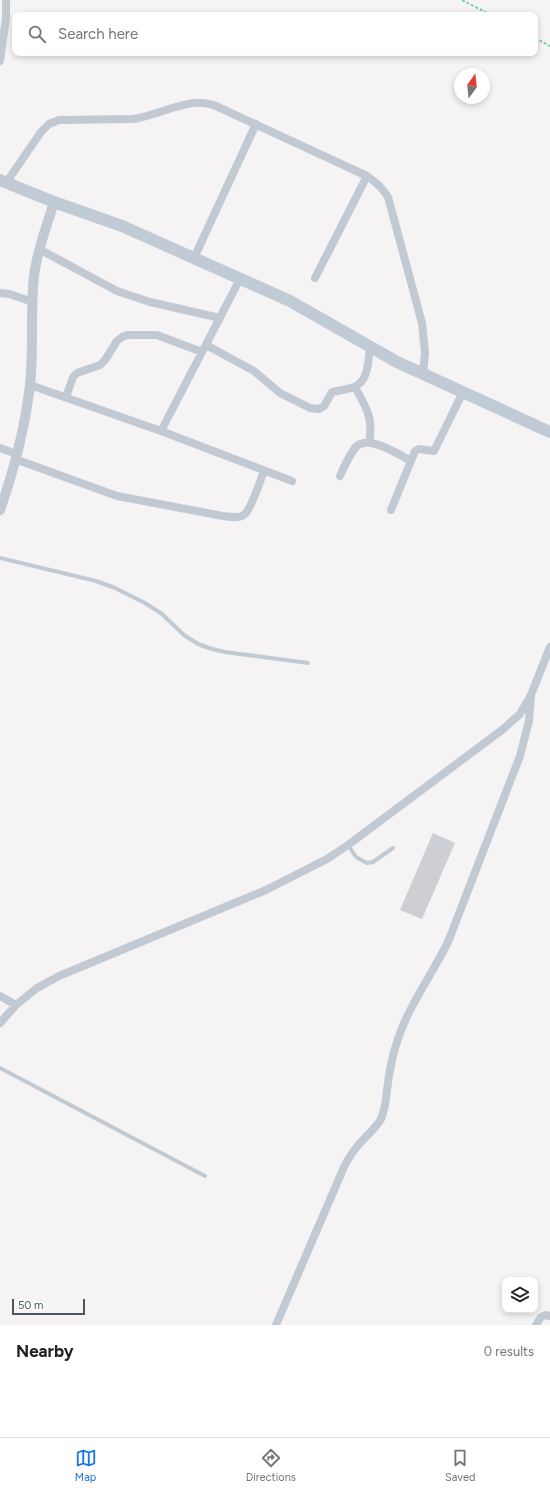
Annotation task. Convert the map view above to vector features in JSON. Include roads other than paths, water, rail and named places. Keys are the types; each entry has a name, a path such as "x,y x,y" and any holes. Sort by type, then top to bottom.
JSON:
{"main road":[{"path":"3,181 54,202 122,226 290,300 397,362 550,432"}],"street":[{"path":"0,61 6,18 6,0"},
{"path":"3,181 41,132 50,124 59,120 145,118 180,107 203,103 216,106 256,124 367,176 383,189 388,197 422,323 425,353 423,374"},
{"path":"194,258 256,124"},
{"path":"315,278 367,176"},
{"path":"0,510 9,484 16,456 30,385 34,276 39,249 54,202"},
{"path":"39,249 117,292 150,302 220,318"},
{"path":"161,431 240,278"},
{"path":"0,294 9,294 33,302"},
{"path":"66,398 73,377 77,373 100,365 122,337 128,335 157,335 204,348 254,371 280,393 310,408 319,409 324,406 332,392 356,387 362,381 366,374 370,347"},
{"path":"30,385 161,431 292,481"},
{"path":"356,387 369,416 371,432 369,442"},
{"path":"391,510 415,451 419,448 434,451 463,392"},
{"path":"340,476 355,448 361,443 369,442 378,445 411,461"},
{"path":"0,448 16,456 117,496 229,517 241,516 245,514 264,471"},
{"path":"0,1023 16,1005 37,988 59,976 266,890 306,871 348,845 502,730 520,714 531,696 550,647"},
{"path":"276,1325 344,1167 352,1152 373,1130 381,1119 391,1063 397,1042 408,1014 448,942 512,777 529,721 531,696"},
{"path":"0,996 16,1005"},
{"path":"536,1325 541,1316 550,1316"}],"lane":[{"path":"0,558 96,581 116,588 145,603 162,614 184,636 198,644 212,649 308,663"},
{"path":"348,845 356,857 366,863 373,862 393,848"},
{"path":"0,1068 205,1176"}]}
